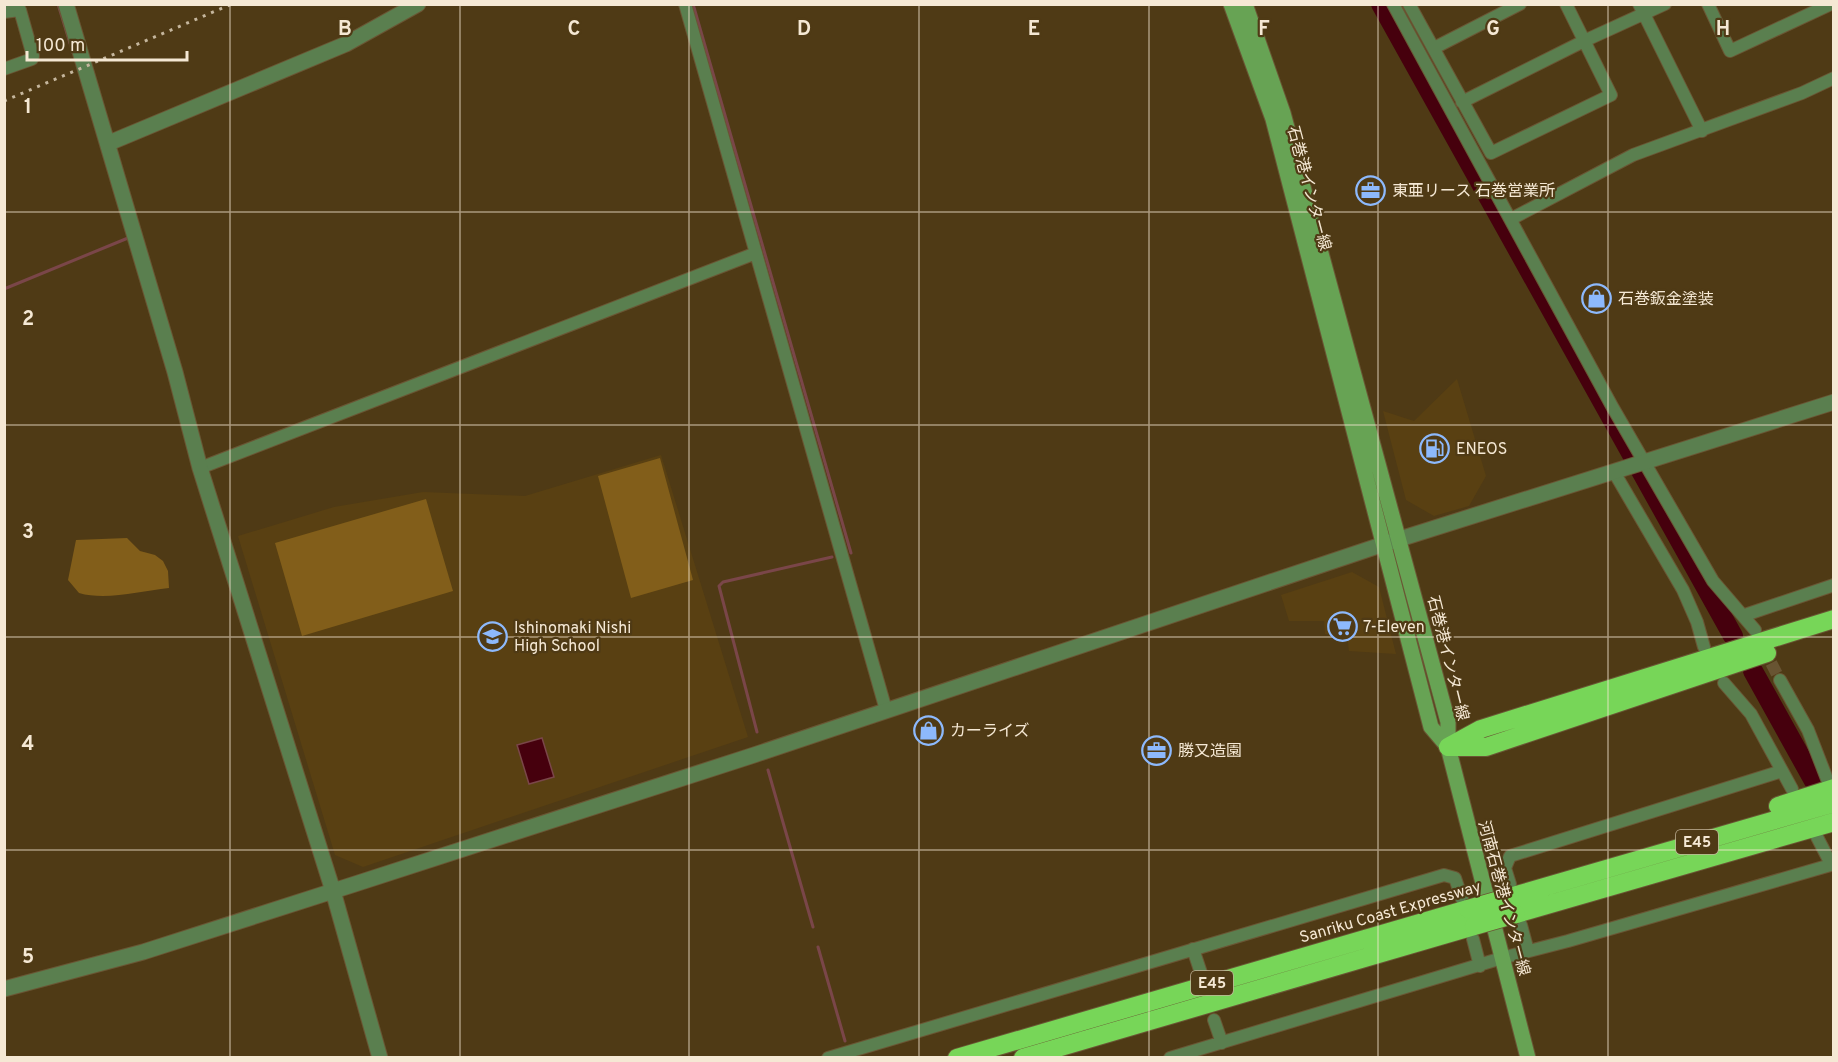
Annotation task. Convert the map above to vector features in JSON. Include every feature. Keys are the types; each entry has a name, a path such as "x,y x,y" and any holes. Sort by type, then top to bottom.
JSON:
{"highway":[{"path":"1448,747 1481,729 1833,619"},
{"path":"1448,747 1486,747 1833,631"},
{"name":"Sanriku Coast Expressway","path":"1514,905 1587,874 1800,799 1831,793"},
{"name":"Sanriku Coast Expressway","path":"957,1058 1514,905 1816,832 1833,822"},
{"name":"Sanriku Coast Expressway","path":"1023,1058 1469,918"}],"main road":[{"name":"石巻港インター線","path":"1231,4 1273,119 1431,727 1448,747"},
{"name":"石巻港インター線","path":"1245,4 1283,112 1401,539 1448,722 1448,747"},
{"name":"河南石巻港インター線","path":"1448,747 1528,1058"}],"street":[{"path":"66,4 109,143 201,468 333,891 380,1058"},
{"path":"109,143 346,44 418,4"},
{"path":"685,4 886,710"},
{"path":"1393,4 1644,463 1713,581 1745,615 1755,630"},
{"path":"1408,4 1491,153 1496,153 1611,94 1566,4"},
{"path":"1434,48 1521,4"},
{"path":"1462,102 1584,41 1641,9 1665,4"},
{"path":"1708,4 1730,51 1828,5"},
{"path":"1641,9 1702,131"},
{"path":"4,12 20,10 33,56 32,59 4,69"},
{"path":"1511,219 1633,155 1702,131 1833,78"},
{"path":"201,468 756,253"},
{"path":"4,989 143,952 886,710 1384,544 1833,402"},
{"path":"1616,471 1683,590 1697,622 1704,647"},
{"path":"1745,615 1833,585"},
{"path":"1780,680 1808,730 1831,793"},
{"path":"1724,683 1751,714 1800,799"},
{"path":"1528,951 1505,868 1510,856 1782,771"},
{"path":"1170,1058 1502,958 1832,864 1816,832"},
{"path":"834,1057 1444,875 1455,878 1469,918 1480,966"},
{"path":"1193,949 1201,973"},
{"path":"1214,1020 1222,1043"}],"shaded area":[{"name":"ENEOS","path":"1457,379 1486,476 1469,506 1434,516 1406,500 1383,411 1414,421"},
{"name":"Ishinomaki Nishi High School","path":"661,455 748,737 363,867 335,855 238,536 334,507 423,492 525,496"},
{"path":"660,458 693,580 631,598 598,476"},
{"path":"426,499 453,591 302,636 275,543"},
{"path":"127,538 140,551 155,555 163,561 168,571 169,588 112,596 79,593 68,580 76,540"},
{"path":"1352,572 1379,587 1396,654 1349,651 1347,635 1325,634 1324,621 1289,621 1281,595"},
{"path":"542,738 554,777 529,784 517,745"}],"waterway":[{"path":"58,4 73,53"},
{"path":"693,4 851,553"},
{"path":"1381,4 1733,636"},
{"path":"4,289 128,238"},
{"path":"757,732 719,586 723,582 832,557"},
{"path":"1753,671 1829,808"},
{"path":"768,770 813,927"},
{"path":"818,947 845,1041"}],"tunnel":[{"path":"1763,647 1780,680"}],"railway":[{"path":"4,101 232,4"}],"place":[{"name":"東亜リース 石巻営業所","path":"1371,190"},
{"name":"石巻鈑金塗装","path":"1597,298"},
{"name":"ENEOS","path":"1435,448"},
{"name":"7-Eleven","path":"1342,626"},
{"name":"Ishinomaki Nishi High School","path":"493,636"},
{"name":"カーライズ","path":"929,730"},
{"name":"勝又造園","path":"1157,750"}]}
